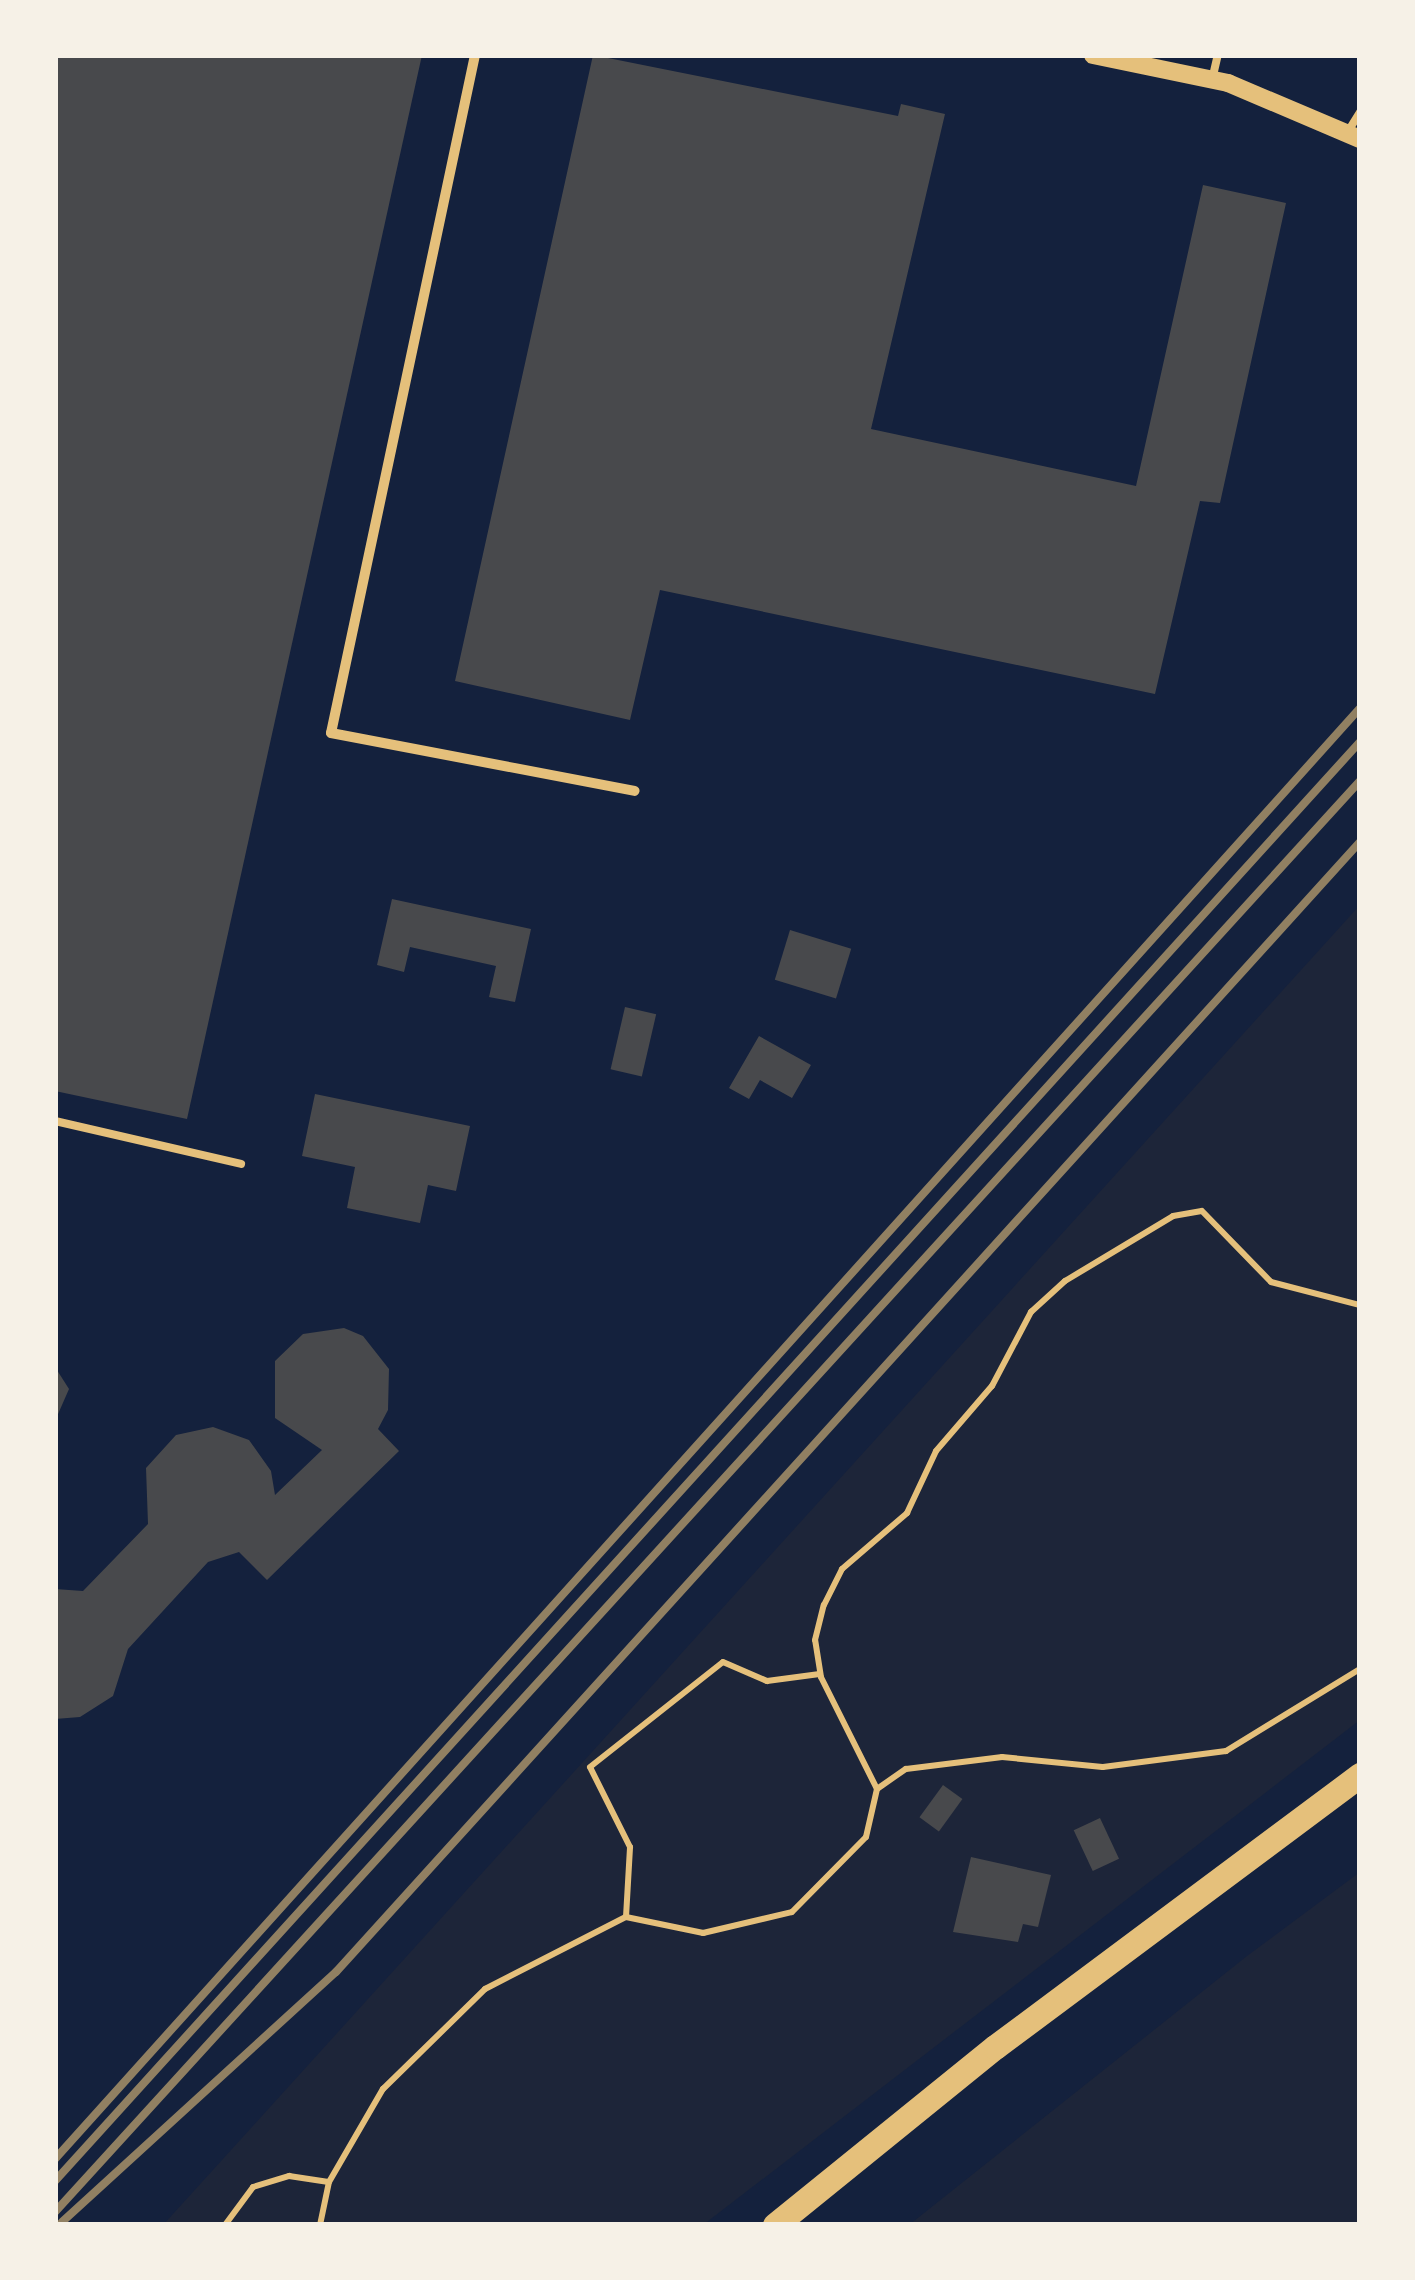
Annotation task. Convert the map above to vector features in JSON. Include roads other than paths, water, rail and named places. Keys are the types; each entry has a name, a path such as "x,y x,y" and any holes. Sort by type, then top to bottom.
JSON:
{"main road":[{"path":"775,2225 995,2047 1360,1775"}],"street":[{"path":"475,55 332,733 635,791"},
{"path":"1093,55 1212,80 1354,136"}],"lane":[{"path":"1212,80 1218,55"},
{"path":"1354,136 1360,112"},
{"path":"55,1122 241,1164"}],"railway":[{"path":"55,2159 1360,708"},
{"path":"55,2181 1360,742"},
{"path":"55,2212 1360,781"},
{"path":"62,2222 336,1972 1360,842"}]}
